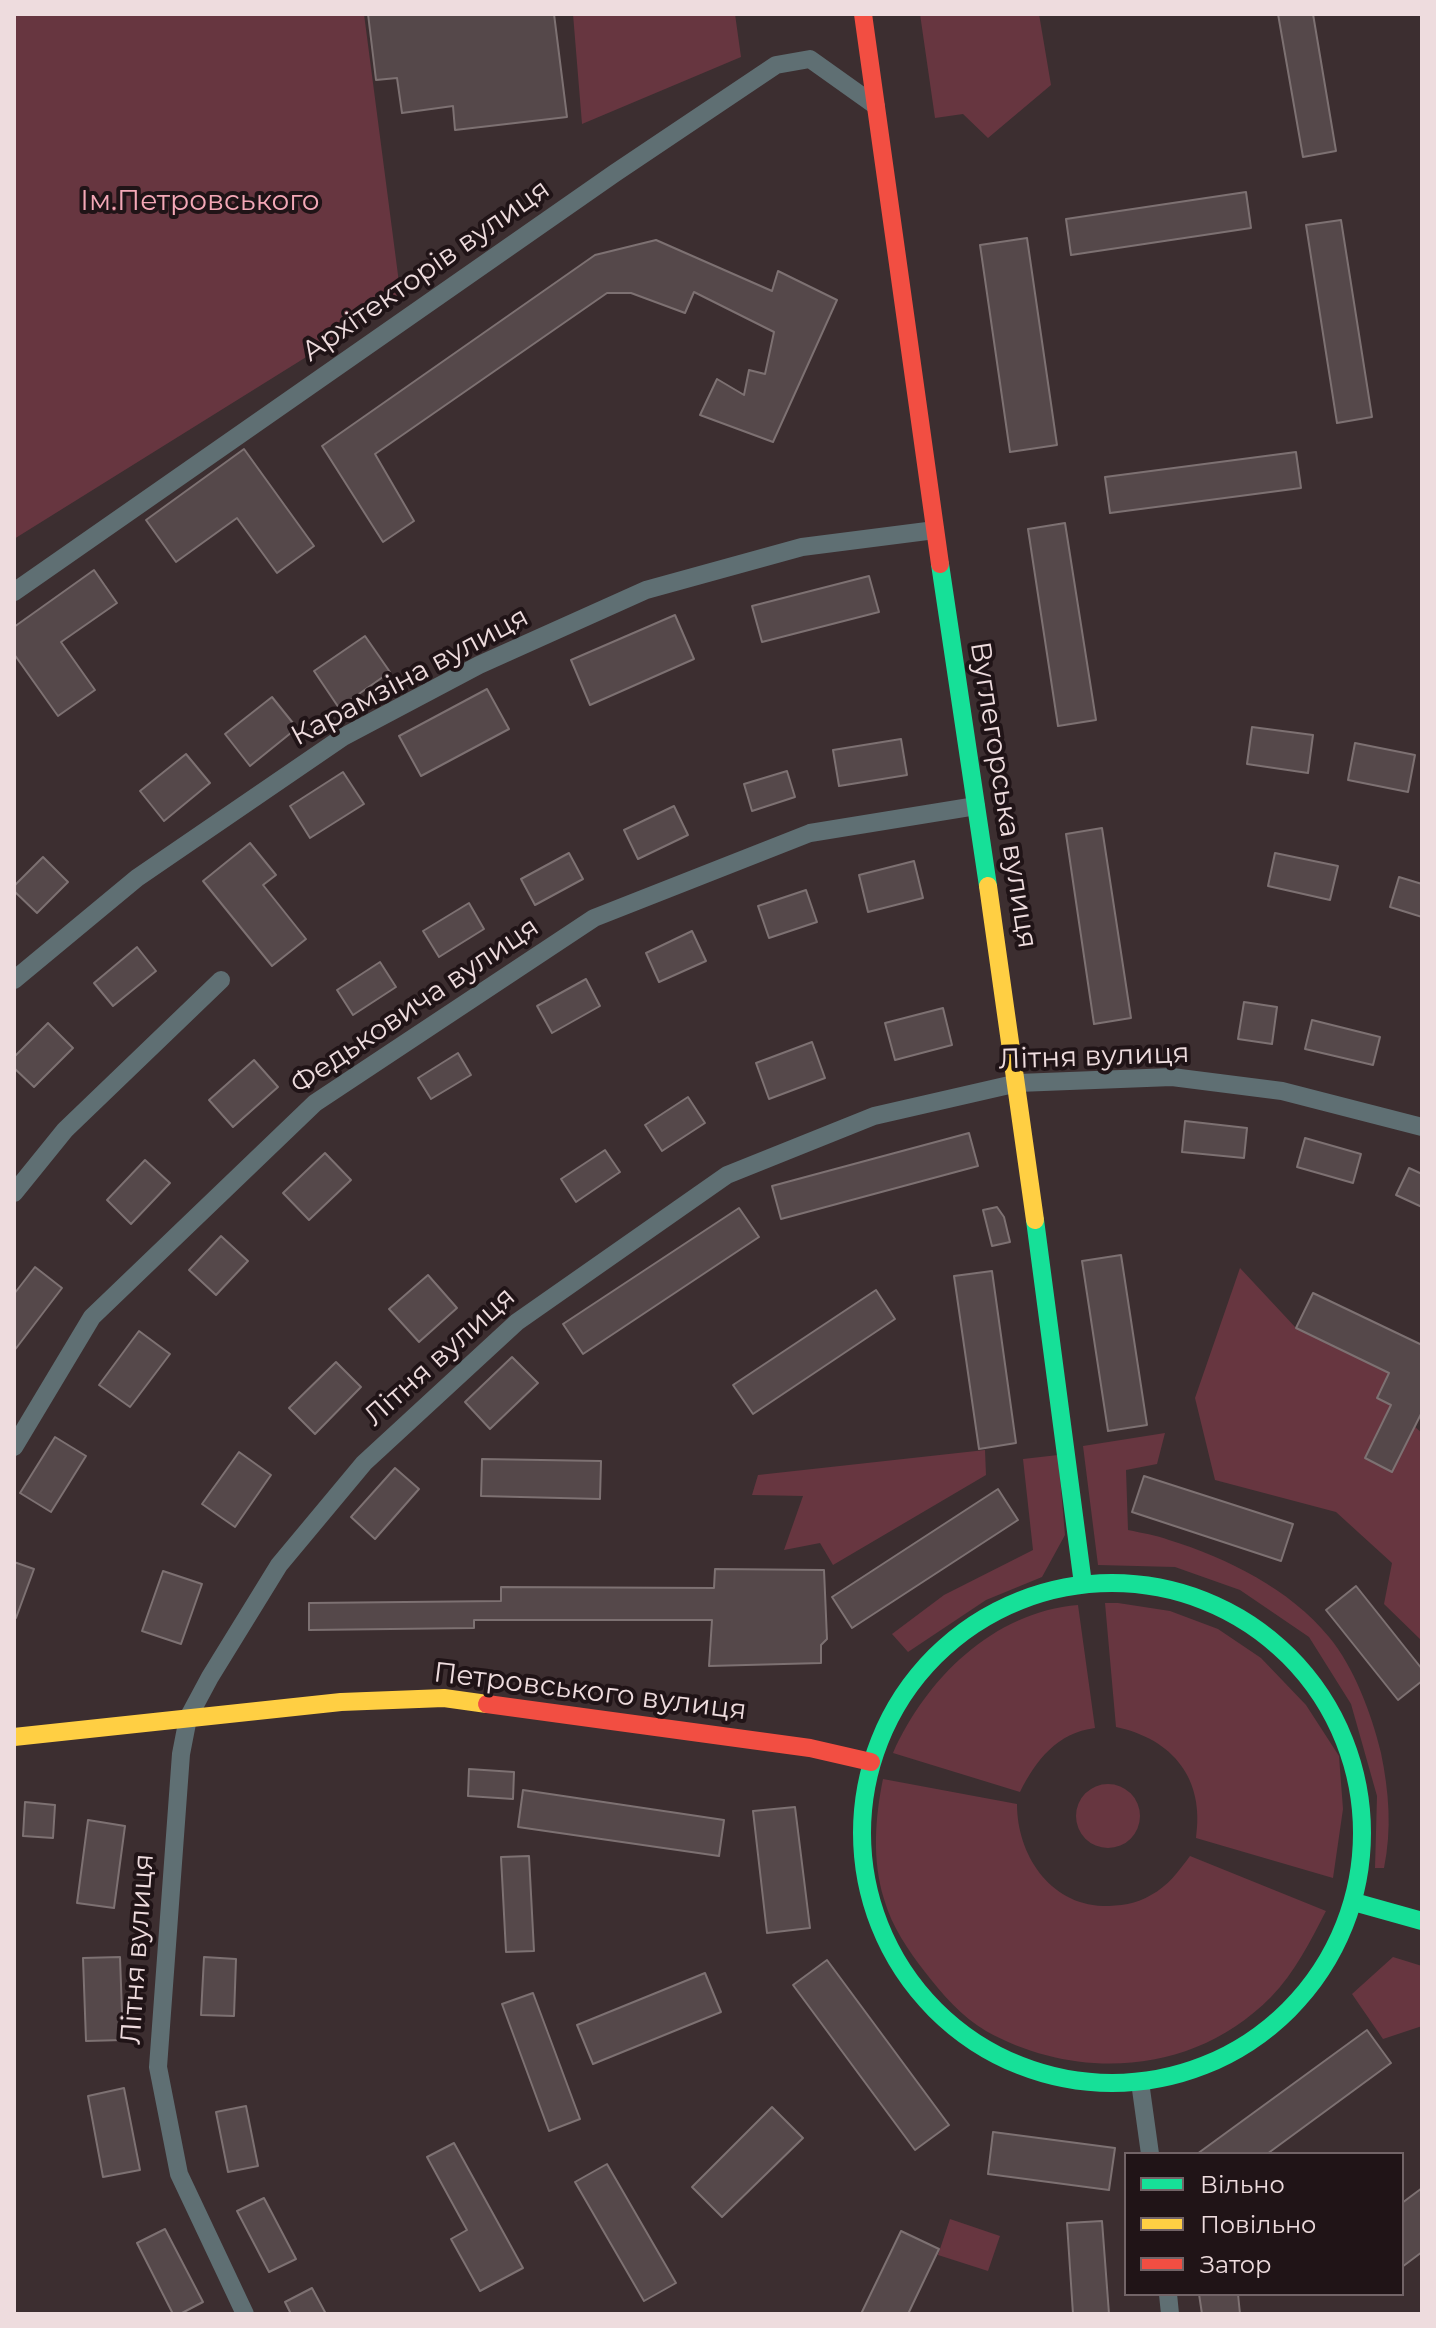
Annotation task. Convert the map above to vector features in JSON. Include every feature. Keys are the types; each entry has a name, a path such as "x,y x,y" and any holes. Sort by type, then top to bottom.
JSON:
{"main road":[{"name":"Вуглегорська вулиця","path":"863,14 935,530 1018,1083 1083,1584"},
{"path":"1083,1584 1147,1584 1208,1601 1264,1633 1309,1677 1342,1731 1360,1792 1363,1855 1354,1902 1332,1955 1308,1990 1279,2021 1248,2044 1214,2062 1178,2075 1140,2082 1090,2083 1041,2074 994,2055 952,2027 916,1991 891,1953 873,1911 863,1866 861,1814 871,1762 894,1708 929,1661 974,1624 1026,1597 1083,1584"},
{"name":"Петровського вулиця","path":"14,1737 341,1702 444,1698 810,1748 871,1762"},
{"path":"1354,1902 1422,1921"}],"street":[{"name":"Архітекторів вулиця","path":"14,592 615,173 776,65 810,59 876,106"},
{"name":"Карамзіна вулиця","path":"14,980 137,878 343,737 479,665 646,590 802,547 935,530"},
{"name":"Федьковича вулиця","path":"14,1447 92,1317 315,1103 594,918 810,833 976,806"},
{"path":"14,1193 65,1130 221,980"},
{"name":"Літня вулиця","path":"245,2314 179,2174 158,2067 181,1754 188,1718 279,1565 364,1463 517,1322 727,1175 874,1116 1018,1083 1172,1077 1282,1091 1422,1127"},
{"path":"1140,2082 1150,2152"}],"green space":[{"name":"Ім.Петровського","path":"14,14 364,14 401,298 14,539"},
{"path":"573,14 735,14 741,57 582,124"},
{"path":"920,14 1039,14 1051,85 988,138 963,114 935,118"},
{"path":"1240,1268 1296,1328 1389,1373 1377,1398 1391,1405 1365,1458 1392,1472 1415,1427 1422,1433 1422,1641 1384,1604 1392,1563 1336,1512 1215,1480 1195,1398"},
{"path":"1165,1433 1157,1464 1126,1470 1128,1530 1191,1547 1256,1577 1296,1604 1329,1637 1361,1692 1381,1753 1388,1810 1384,1868 1375,1868 1377,1796 1351,1704 1309,1637 1240,1590 1175,1567 1098,1565 1083,1446"},
{"path":"985,1450 986,1475 833,1565 820,1543 784,1550 803,1496 752,1495 758,1475"},
{"path":"1058,1455 1065,1535 1042,1577 986,1600 908,1652 892,1634 944,1595 1033,1550 1023,1459"},
{"path":"1105,1603 1170,1611 1218,1629 1261,1658 1306,1705 1339,1756 1343,1809 1333,1878 1196,1838 1195,1797 1181,1765 1154,1741 1116,1727"},
{"path":"1078,1605 1095,1728 1070,1736 1049,1750 1020,1792 893,1753 924,1700 966,1654 991,1635 1018,1621 1047,1610"},
{"path":"883,1779 1017,1804 1023,1841 1040,1873 1052,1886 1084,1903 1115,1906 1146,1898 1168,1883 1190,1856 1326,1911 1295,1967 1271,1997 1240,2023 1207,2042 1171,2055 1134,2062 1096,2063 1059,2058 1022,2047 986,2031 961,2012 925,1972 896,1929 880,1884 876,1854"},
{"path":"1102,1784 1114,1784 1131,1793 1138,1804 1138,1828 1131,1839 1114,1848 1102,1848 1090,1843 1081,1834 1076,1822 1076,1810 1081,1798 1090,1789"},
{"path":"1393,1957 1422,1966 1422,2026 1383,2039 1352,1994"},
{"path":"950,2219 1000,2236 988,2271 938,2255"}],"building":[{"path":"368,14 554,14 567,117 455,130 453,106 402,113 397,78 376,80"},
{"path":"1278,14 1313,14 1336,151 1303,157"},
{"path":"1246,192 1251,228 1071,255 1066,219"},
{"path":"1341,220 1372,417 1337,423 1306,225"},
{"path":"1027,238 1057,445 1010,452 980,245"},
{"path":"656,240 772,291 778,271 837,300 773,442 700,415 717,379 744,395 749,370 765,374 774,332 694,292 685,313 631,293 607,293 375,454 414,521 383,542 322,446 595,255"},
{"path":"244,449 314,546 277,573 237,518 176,562 146,520"},
{"path":"1296,452 1301,488 1110,513 1105,477"},
{"path":"1065,523 1096,720 1058,726 1028,529"},
{"path":"94,570 117,603 61,642 95,690 58,716 14,654 14,627"},
{"path":"869,576 879,612 762,642 752,606"},
{"path":"675,615 694,659 590,705 571,660"},
{"path":"365,636 390,672 339,708 314,671"},
{"path":"487,689 509,729 421,776 399,736"},
{"path":"272,697 297,728 250,766 225,734"},
{"path":"1252,727 1313,735 1308,773 1247,764"},
{"path":"901,739 907,775 839,786 833,750"},
{"path":"1355,743 1415,755 1408,792 1348,780"},
{"path":"186,754 210,783 164,821 140,791"},
{"path":"787,771 795,797 752,811 744,784"},
{"path":"343,772 364,804 310,838 290,806"},
{"path":"674,806 688,835 638,859 624,830"},
{"path":"1102,828 1131,1018 1094,1024 1066,834"},
{"path":"250,843 276,875 263,885 306,939 272,966 203,881"},
{"path":"569,853 583,879 535,905 521,879"},
{"path":"1275,853 1338,866 1330,900 1268,886"},
{"path":"43,857 68,882 37,913 14,891 14,886"},
{"path":"914,861 923,898 868,912 859,875"},
{"path":"1399,877 1422,884 1422,917 1390,907"},
{"path":"806,890 817,922 769,938 758,906"},
{"path":"469,903 484,929 439,957 423,931"},
{"path":"692,931 706,961 659,982 646,953"},
{"path":"137,947 156,971 113,1006 94,983"},
{"path":"380,962 396,987 353,1015 337,990"},
{"path":"586,979 600,1006 552,1033 537,1006"},
{"path":"1244,1002 1277,1007 1272,1044 1238,1039"},
{"path":"943,1008 952,1045 895,1060 885,1023"},
{"path":"1312,1020 1380,1037 1373,1065 1305,1049"},
{"path":"48,1023 73,1048 34,1087 14,1068 14,1057"},
{"path":"812,1042 825,1078 769,1099 756,1063"},
{"path":"458,1053 471,1075 431,1099 418,1078"},
{"path":"254,1060 278,1087 233,1127 209,1100"},
{"path":"688,1097 705,1123 662,1151 645,1125"},
{"path":"1185,1121 1247,1128 1244,1158 1182,1152"},
{"path":"969,1133 978,1166 781,1219 772,1186"},
{"path":"1305,1138 1361,1154 1353,1183 1297,1167"},
{"path":"605,1150 620,1172 576,1202 561,1179"},
{"path":"325,1153 351,1180 309,1220 283,1193"},
{"path":"145,1160 170,1183 131,1224 107,1200"},
{"path":"1409,1168 1422,1174 1422,1207 1396,1195"},
{"path":"997,1207 1004,1217 1010,1242 992,1246 983,1210"},
{"path":"739,1208 759,1237 583,1354 563,1324"},
{"path":"221,1236 248,1261 216,1295 189,1270"},
{"path":"1121,1255 1147,1425 1108,1431 1082,1261"},
{"path":"35,1267 62,1288 14,1351 14,1294"},
{"path":"992,1271 1016,1443 979,1449 954,1276"},
{"path":"428,1275 457,1308 419,1342 389,1309"},
{"path":"876,1290 895,1319 753,1414 733,1385"},
{"path":"1313,1293 1422,1345 1422,1412 1392,1472 1365,1458 1391,1405 1377,1398 1389,1373 1296,1328"},
{"path":"139,1331 170,1354 130,1407 99,1385"},
{"path":"512,1357 538,1383 490,1429 465,1402"},
{"path":"336,1362 361,1387 315,1434 289,1408"},
{"path":"55,1437 86,1456 51,1512 20,1493"},
{"path":"239,1452 271,1475 235,1527 202,1504"},
{"path":"482,1459 601,1461 600,1499 481,1496"},
{"path":"395,1468 419,1489 375,1539 351,1517"},
{"path":"1144,1476 1293,1524 1281,1561 1132,1512"},
{"path":"998,1489 1018,1520 852,1628 832,1597"},
{"path":"14,1562 34,1569 16,1618 14,1618"},
{"path":"715,1569 824,1570 827,1639 821,1645 821,1663 709,1666 712,1620 474,1620 474,1628 309,1630 309,1603 501,1601 501,1587 714,1588"},
{"path":"163,1571 202,1584 181,1644 142,1631"},
{"path":"1356,1586 1422,1669 1422,1681 1398,1700 1326,1610"},
{"path":"469,1769 514,1772 513,1799 468,1796"},
{"path":"523,1790 724,1820 719,1856 518,1827"},
{"path":"25,1802 55,1805 53,1838 23,1836"},
{"path":"795,1807 810,1928 767,1933 753,1811"},
{"path":"88,1820 125,1826 114,1908 77,1903"},
{"path":"529,1856 534,1951 506,1952 501,1857"},
{"path":"120,1957 123,2040 86,2041 83,1958"},
{"path":"204,1957 236,1959 234,2016 201,2015"},
{"path":"827,1960 949,2125 915,2150 793,1985"},
{"path":"705,1973 721,2012 593,2064 577,2025"},
{"path":"533,1993 580,2119 549,2131 502,2004"},
{"path":"1367,2030 1391,2063 1270,2152 1200,2152"},
{"path":"124,2088 140,2170 103,2177 88,2096"},
{"path":"246,2106 258,2166 228,2172 216,2112"},
{"path":"772,2107 803,2138 722,2217 692,2187"},
{"path":"993,2132 1115,2148 1109,2190 988,2174"},
{"path":"454,2143 523,2268 480,2291 451,2239 467,2230 427,2157"},
{"path":"607,2164 676,2283 644,2301 575,2182"},
{"path":"1422,2188 1422,2252 1404,2266 1404,2202"},
{"path":"264,2198 296,2259 269,2272 237,2211"},
{"path":"1102,2221 1109,2314 1073,2314 1067,2223"},
{"path":"165,2229 203,2302 180,2314 173,2314 137,2243"},
{"path":"901,2231 939,2249 908,2314 861,2314"},
{"path":"312,2288 326,2314 291,2314 285,2302"},
{"path":"1199,2296 1238,2296 1240,2314 1202,2314"}],"traffic: fast":[{"path":"940,564 988,886"},
{"path":"1035,1220 1083,1584"},
{"path":"1112,1583 1161,1588 1208,1602 1251,1625 1289,1656 1320,1694 1343,1737 1357,1784 1362,1833 1357,1882 1343,1929 1320,1972 1289,2010 1251,2041 1208,2064 1161,2078 1112,2083 1063,2078 1016,2064 973,2041 935,2010 904,1972 881,1929 867,1882 862,1833 867,1784 881,1737 904,1694 935,1656 973,1625 1016,1602 1063,1588 1112,1583"},
{"path":"1354,1902 1422,1921"}],"traffic: slow":[{"path":"988,886 1035,1220"},
{"path":"14,1737 341,1702 444,1698 487,1704"}],"traffic: jam":[{"path":"863,14 940,564"},
{"path":"487,1704 810,1748 871,1762"}]}
